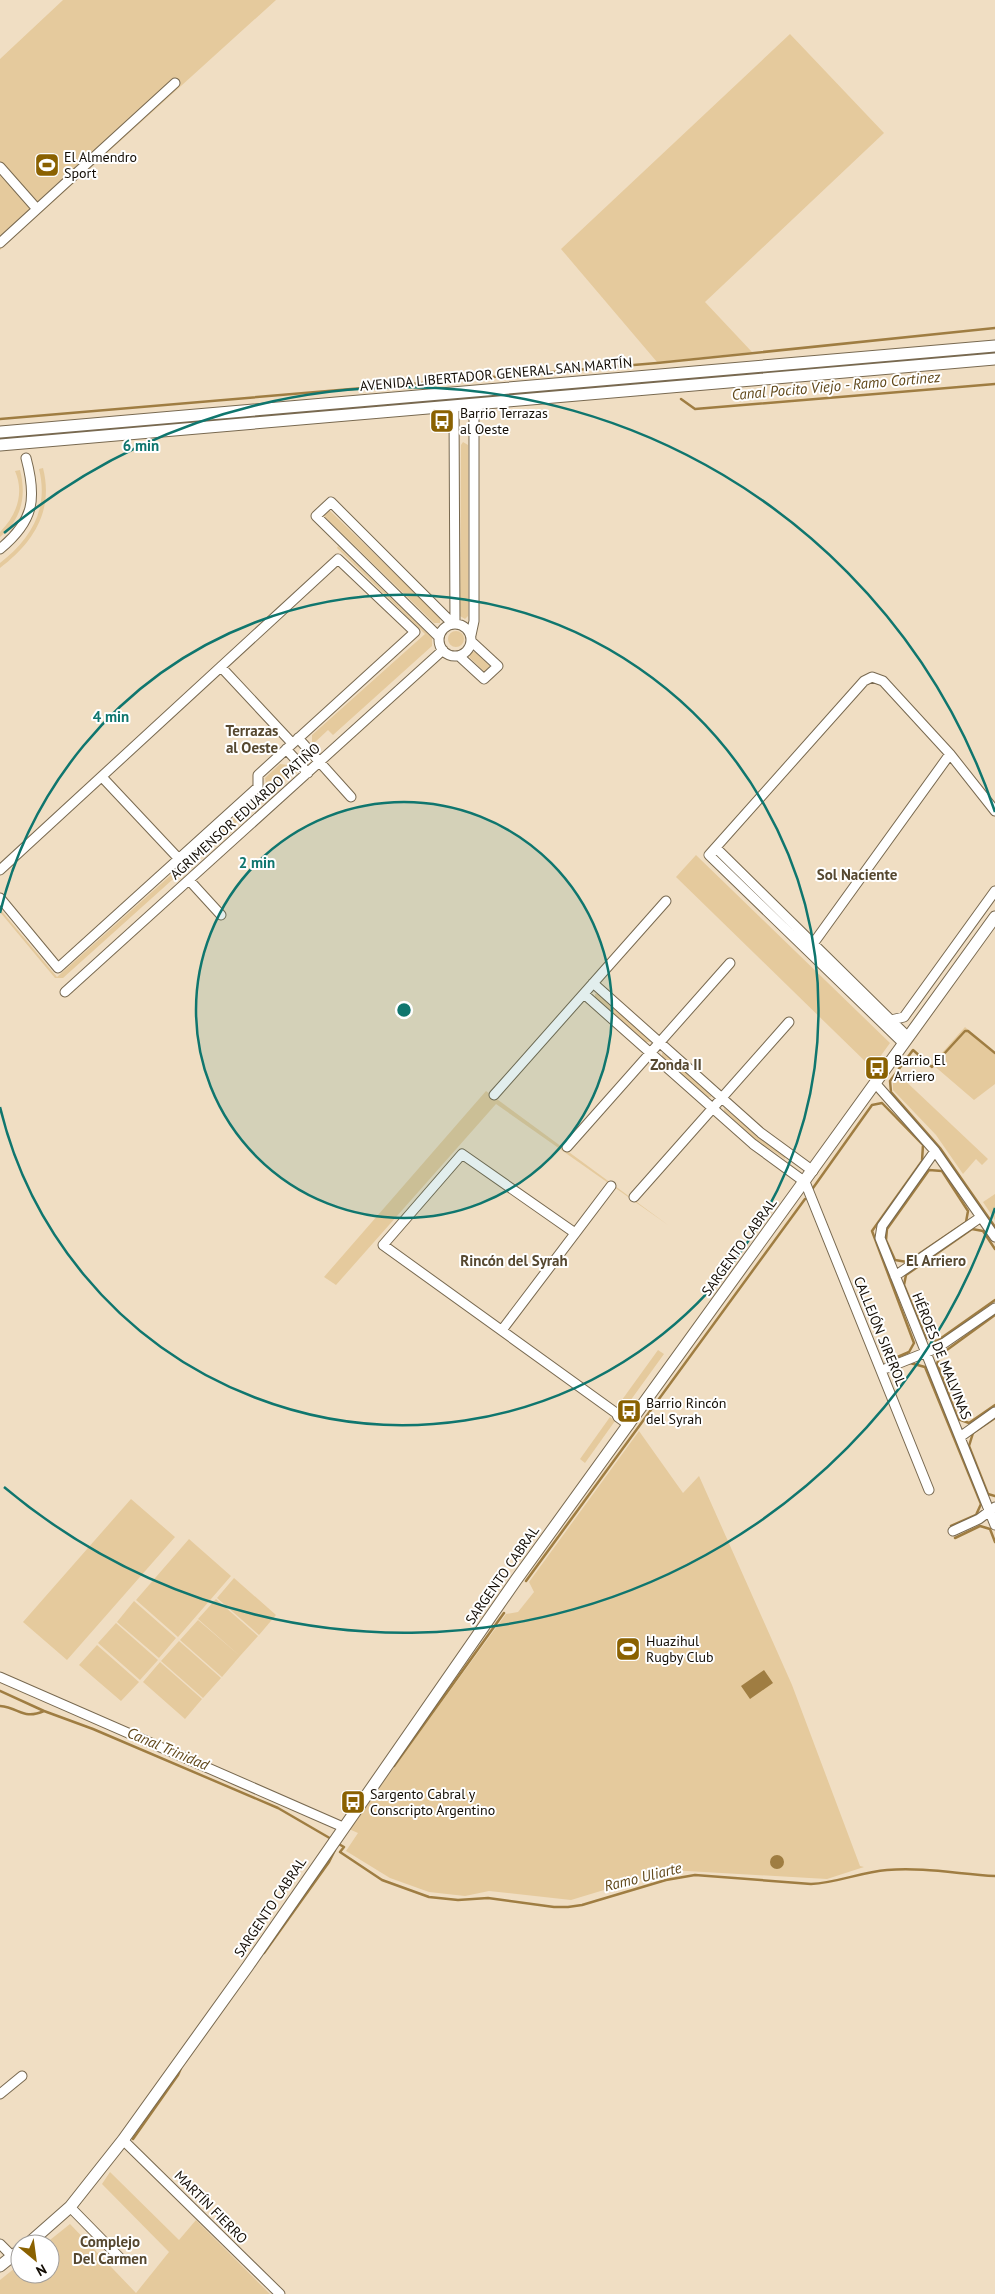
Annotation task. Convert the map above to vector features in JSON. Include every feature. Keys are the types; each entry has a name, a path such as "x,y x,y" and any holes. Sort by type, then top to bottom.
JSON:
{"main road":[{"name":"AVENIDA LIBERTADOR GENERAL SAN MARTÍN","path":"0,432 995,346"},
{"name":"AVENIDA LIBERTADOR GENERAL SAN MARTÍN","path":"0,445 995,360"},
{"path":"229,412 230,425"},
{"name":"SARGENTO CABRAL","path":"39,2234 70,2207 224,2006 334,1840 516,1580 995,917"},
{"path":"0,2266 10,2258"}],"street":[{"path":"0,243 175,83"},
{"path":"0,166 36,210"},
{"path":"459,656 469,648 474,621 474,405"},
{"path":"454,406 454,624"},
{"path":"0,549 19,531 30,509 32,481 26,458"},
{"path":"330,502 454,624 465,627 471,639 498,666 484,679 459,656 448,654 443,650 440,637 316,516 330,502"},
{"path":"0,870 338,559 415,632 258,775 258,787 58,968 0,898"},
{"path":"440,637 444,628 454,624"},
{"name":"AGRIMENSOR EDUARDO PATIÑO","path":"64,992 443,650"},
{"path":"221,666 292,744 308,773"},
{"path":"906,1040 765,903 716,848 868,678 876,677 883,682 950,754 995,811"},
{"path":"292,744 320,762 351,797"},
{"path":"810,947 950,754"},
{"path":"102,777 179,859"},
{"path":"189,880 221,915"},
{"path":"891,1020 904,1017 995,890"},
{"path":"494,1095 666,901"},
{"path":"567,1147 730,963"},
{"path":"593,983 761,1133 813,1171"},
{"path":"584,994 753,1144 805,1182"},
{"path":"872,1007 891,1020 906,1040"},
{"path":"634,1197 789,1022"},
{"path":"875,1083 935,1152 995,1237"},
{"name":"HÉROES DE MALVINAS","path":"935,1152 882,1226 880,1238 960,1437 992,1509 995,1525"},
{"path":"575,1233 462,1154 382,1245 616,1413 618,1418 631,1422"},
{"name":"CALLEJÓN SIREROL","path":"805,1182 929,1490"},
{"path":"502,1330 611,1186"},
{"path":"895,1276 981,1217"},
{"path":"887,1368 937,1348 995,1308"},
{"path":"960,1437 995,1412"},
{"path":"953,1531 979,1519 992,1509"},
{"path":"0,1677 343,1827"},
{"path":"0,2094 22,2076"},
{"name":"MARTÍN FIERRO","path":"123,2140 280,2294"},
{"path":"70,2207 120,2258"}],"shaded area":[{"name":"El Almendro Sport","path":"63,0 276,0 0,250 0,59"},
{"path":"790,34 884,133 705,302 752,352 657,362 561,249"},
{"path":"995,351 995,355 666,384 665,379"},
{"path":"663,379 663,384 240,418 240,417"},
{"path":"214,419 215,422 0,441 0,437"},
{"path":"463,442 468,445 468,616 465,619 460,616 461,445"},
{"path":"43,468 46,498 38,525 22,548 0,568 0,563 21,544 35,522 41,497 39,469"},
{"path":"20,470 23,489 21,507 13,523 0,537 0,532 6,526 17,504 19,488 15,471"},
{"path":"325,506 440,617 440,623 434,623 319,511"},
{"path":"338,546 432,638 432,646 333,735 328,730 312,745 312,735 425,634 337,548"},
{"path":"456,631 464,639 456,647 448,639"},
{"path":"475,652 495,671 490,677 470,658 469,655"},
{"path":"280,764 288,765 285,768 290,774 63,978 55,978 0,912 0,909 57,977 267,789 265,778"},
{"path":"696,855 890,1043 872,1068 676,877"},
{"path":"598,993 650,1042 646,1042 595,997 595,994"},
{"path":"965,1027 995,1053 995,1084 974,1100 932,1064"},
{"path":"662,1053 711,1094 711,1097 708,1097 662,1056"},
{"path":"898,1074 988,1159 982,1165 976,1159 963,1174 936,1135 893,1090 893,1082"},
{"path":"486,1091 668,1225 496,1104 336,1285 324,1277"},
{"path":"724,1108 785,1156 785,1159 756,1140 724,1111"},
{"path":"995,1194 995,1220 983,1202"},
{"path":"658,1350 664,1354 625,1408 619,1404"},
{"path":"610,1417 615,1421 585,1463 580,1459"},
{"name":"Huazihul Rugby Club","path":"639,1431 683,1493 699,1476 792,1685 860,1866 864,1867 827,1879 670,1870 571,1900 489,1891 465,1896 429,1892 390,1878 346,1851 358,1833 349,1829 506,1614 518,1612 534,1592 529,1582"},
{"path":"131,1499 175,1537 67,1660 23,1622"},
{"path":"189,1539 231,1576 178,1637 136,1600"},
{"path":"234,1578 276,1615 259,1635 217,1598"},
{"path":"216,1599 258,1636 240,1656 198,1619"},
{"path":"134,1601 176,1638 159,1658 117,1622"},
{"path":"198,1620 240,1656 222,1677 180,1640"},
{"path":"116,1623 158,1660 140,1680 98,1643"},
{"path":"179,1641 221,1678 203,1698 161,1661"},
{"path":"97,1645 139,1682 121,1701 79,1665"},
{"path":"160,1662 202,1699 185,1719 143,1682"},
{"path":"764,1670 773,1683 750,1699 741,1686"},
{"path":"777,1855 782,1857 784,1862 782,1867 777,1869 772,1867 770,1862 772,1857"},
{"path":"110,2172 179,2240 196,2220 270,2294 0,2294 0,2280 10,2272 10,2284 60,2284 60,2234 58,2234 70,2224 136,2293 169,2252 102,2184"}],"waterway":[{"path":"0,419 657,363 995,328"},
{"name":"Canal Pocito Viejo - Ramo Cortinez","path":"681,399 695,409 995,384"},
{"path":"995,1053 968,1031 965,1031 932,1067 913,1050 890,1081 891,1092 940,1148 995,1227"},
{"path":"813,1188 872,1105 882,1103 923,1145 922,1161 872,1231 914,1343 909,1352 886,1362"},
{"path":"929,1170 942,1171 968,1211 966,1222 907,1262 895,1260 886,1240 887,1229 929,1170"},
{"path":"526,1581 805,1199"},
{"path":"995,1249 983,1231 972,1229 906,1275 904,1285 926,1338 937,1341 995,1300"},
{"path":"995,1315 940,1355 937,1364 958,1419 969,1423 995,1405"},
{"path":"910,1363 925,1367 981,1504 976,1515 951,1526"},
{"path":"995,1418 973,1433 969,1446 988,1494 995,1496"},
{"path":"955,1538 980,1526 990,1529 995,1542"},
{"path":"394,1766 504,1613"},
{"path":"0,1691 44,1711"},
{"name":"Canal Trinidad","path":"0,1706 26,1714 44,1711 93,1729 278,1808 333,1840"},
{"name":"Ramo Uliarte","path":"337,1843 344,1847 340,1852 382,1880 429,1897 458,1900 488,1898 554,1907 582,1905 666,1880 695,1875 811,1884 830,1882 877,1871 901,1869 995,1876"},
{"path":"264,1953 329,1862 335,1850"},
{"path":"133,2139 181,2068"}],"place":[{"name":"El Almendro Sport","path":"47,165"},
{"name":"Barrio Terrazas al Oeste","path":"442,421"},
{"name":"Barrio El Arriero","path":"877,1068"},
{"name":"Barrio Rincón del Syrah","path":"629,1411"},
{"name":"Huazihul Rugby Club","path":"628,1649"},
{"name":"Sargento Cabral y Conscripto Argentino","path":"353,1802"}],"district":[{"name":"Terrazas al Oeste","path":"252,740"},
{"name":"Sol Naciente","path":"857,875"},
{"name":"Zonda II","path":"676,1065"},
{"name":"Rincón del Syrah","path":"514,1261"},
{"name":"El Arriero","path":"936,1261"},
{"name":"Complejo Del Carmen","path":"110,2250"}]}
